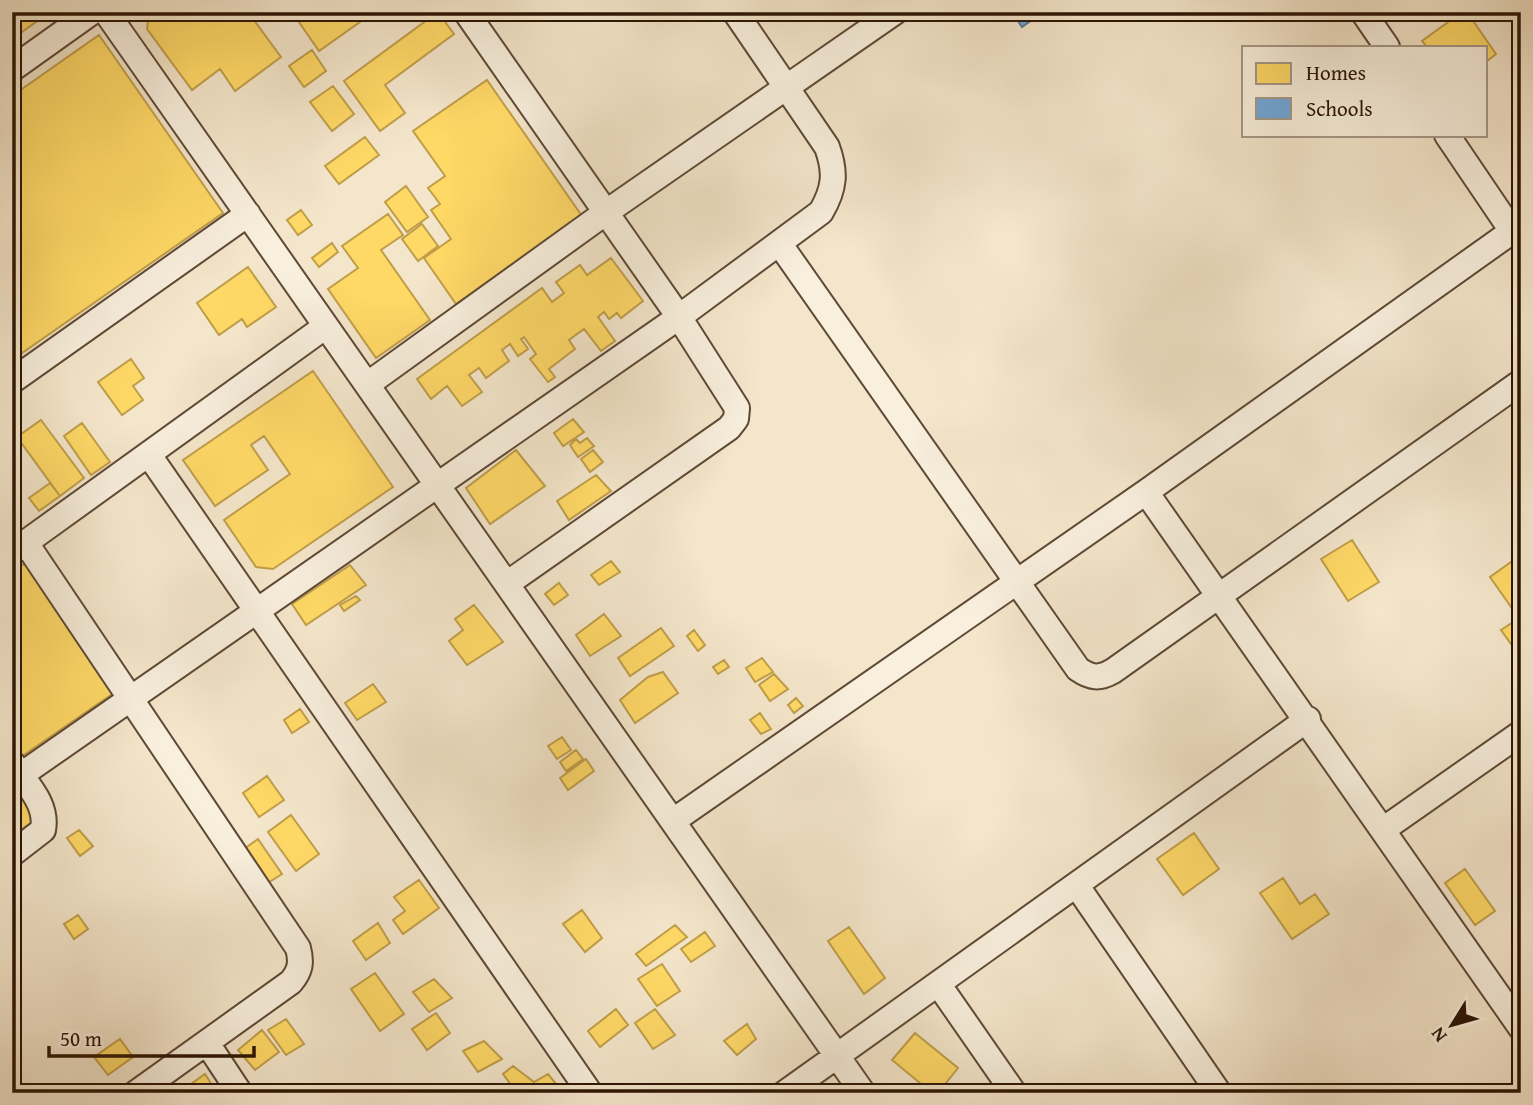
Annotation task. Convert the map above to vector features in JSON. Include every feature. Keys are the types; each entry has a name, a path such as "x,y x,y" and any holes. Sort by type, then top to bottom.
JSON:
{"street":[{"path":"12,69 92,12"},
{"path":"106,12 863,1093"},
{"path":"466,12 679,317 734,398 737,408 736,419 729,428 508,583"},
{"path":"12,853 43,830 46,818 43,807 17,769 131,698 437,482 679,317 821,212 833,192 835,168 827,147 788,86 734,12"},
{"path":"368,384 605,213 895,12"},
{"path":"1363,12 1386,46"},
{"path":"673,821 1146,492 1517,228 1448,136"},
{"path":"12,381 248,214"},
{"path":"779,243 1078,669 1090,677 1102,677 1113,671 1521,382"},
{"path":"136,1093 291,982 299,973 301,961 298,948 131,698 19,548 326,326"},
{"path":"149,455 590,1093"},
{"path":"1146,492 1308,719 1521,1028"},
{"path":"785,1093 1308,719"},
{"path":"1384,829 1521,733"},
{"path":"1077,886 1219,1093"},
{"path":"939,985 1014,1093"},
{"path":"206,1044 240,1093"}],"building: Homes":[{"path":"12,12 50,12 12,39"},
{"path":"149,12 248,12 281,57 235,91 220,69 192,90 147,29"},
{"path":"292,12 374,12 319,51"},
{"path":"438,12 454,34 385,85 405,113 380,131 344,81"},
{"path":"1462,12 1467,12 1496,54 1488,60 1488,46 1426,46 1422,41"},
{"path":"99,35 223,213 12,360 12,96"},
{"path":"312,50 326,71 304,87 289,66"},
{"path":"487,80 582,216 456,304 424,258 451,239 431,210 440,204 428,188 445,176 413,131"},
{"path":"333,86 354,114 332,131 310,102"},
{"path":"365,137 379,155 339,184 325,166"},
{"path":"406,186 428,217 407,232 385,202"},
{"path":"301,210 312,225 298,235 287,220"},
{"path":"388,214 403,235 381,250 430,320 376,358 328,289 358,268 342,246"},
{"path":"422,224 438,246 418,261 402,239"},
{"path":"332,243 338,252 319,267 312,258"},
{"path":"611,258 643,301 621,318 617,313 609,319 604,312 598,317 615,341 601,351 584,329 569,340 575,349 549,369 555,377 548,382 530,359 536,354 524,337 521,339 528,349 518,356 510,344 502,350 509,361 486,378 479,368 469,375 482,392 462,406 447,386 431,399 417,379 542,288 552,302 564,293 556,282 580,265 587,275"},
{"path":"248,267 276,307 247,327 242,319 219,335 197,303"},
{"path":"131,359 144,378 133,386 143,400 122,415 98,382"},
{"path":"313,371 393,487 273,569 256,567 224,520 290,474 264,436 251,445 268,470 215,506 183,460"},
{"path":"573,419 584,432 563,446 554,433"},
{"path":"41,420 84,478 60,496 17,437"},
{"path":"82,423 110,462 91,475 64,436"},
{"path":"587,438 594,446 578,457 570,445 576,439 580,443"},
{"path":"516,450 545,486 490,524 466,488"},
{"path":"593,450 603,462 590,472 581,459"},
{"path":"596,475 611,491 569,520 557,501"},
{"path":"50,483 60,496 39,511 29,498"},
{"path":"12,511 21,524 12,531"},
{"path":"1352,540 1379,582 1348,601 1321,559"},
{"path":"1518,557 1521,561 1521,621 1490,577"},
{"path":"611,561 620,572 599,585 591,575"},
{"path":"24,564 33,567 118,690 21,757 12,745 12,573"},
{"path":"350,565 366,585 306,625 292,604"},
{"path":"559,583 568,595 554,605 545,594"},
{"path":"356,596 360,600 344,611 340,605"},
{"path":"474,605 503,642 467,665 449,641 463,630 455,619"},
{"path":"604,614 621,636 590,656 576,635"},
{"path":"1518,619 1521,623 1521,658 1501,630"},
{"path":"661,628 674,646 630,676 618,658"},
{"path":"694,630 705,645 698,651 687,636"},
{"path":"762,658 773,672 755,682 746,668"},
{"path":"724,660 729,667 718,674 713,667"},
{"path":"663,672 678,693 635,723 620,700 648,677"},
{"path":"774,674 788,689 770,701 759,685"},
{"path":"373,684 386,702 357,720 345,703"},
{"path":"796,698 803,706 794,713 788,705"},
{"path":"300,709 309,722 292,733 284,720"},
{"path":"760,713 771,729 761,734 750,720"},
{"path":"562,737 571,750 557,759 548,746"},
{"path":"576,750 583,759 566,771 560,762"},
{"path":"586,759 594,771 568,790 560,778"},
{"path":"267,776 284,800 259,817 243,793"},
{"path":"12,781 38,818 12,836"},
{"path":"291,815 319,854 296,871 268,832"},
{"path":"79,830 93,846 80,856 67,838"},
{"path":"1194,833 1219,869 1183,895 1157,859"},
{"path":"258,839 282,874 268,883 244,849"},
{"path":"1465,869 1495,911 1475,925 1445,883"},
{"path":"1283,878 1300,904 1315,894 1329,914 1292,939 1260,893"},
{"path":"419,880 439,908 403,934 393,920 405,911 394,897"},
{"path":"582,910 602,938 585,952 563,924"},
{"path":"78,915 88,929 74,939 64,924"},
{"path":"378,923 390,943 366,960 353,941"},
{"path":"675,925 687,937 646,966 636,954"},
{"path":"849,927 885,978 864,994 828,941"},
{"path":"705,932 715,946 691,962 681,949"},
{"path":"662,964 680,991 657,1006 638,979"},
{"path":"375,973 404,1014 380,1031 351,989"},
{"path":"434,979 452,998 429,1012 413,992"},
{"path":"616,1009 628,1025 600,1047 588,1031"},
{"path":"655,1009 675,1035 653,1049 635,1023"},
{"path":"436,1013 450,1033 427,1050 412,1029"},
{"path":"286,1019 304,1044 286,1055 268,1030"},
{"path":"747,1024 756,1039 737,1055 724,1041"},
{"path":"262,1030 279,1052 255,1070 238,1050"},
{"path":"915,1033 958,1068 938,1093 932,1093 892,1060"},
{"path":"120,1039 133,1057 108,1075 94,1057"},
{"path":"484,1041 502,1059 478,1072 463,1051"},
{"path":"513,1066 534,1082 548,1074 557,1085 546,1093 517,1093 503,1074"},
{"path":"205,1074 217,1093 180,1093 180,1092"}],"building: Schools":[{"path":"1012,12 1043,12 1022,27"}]}
